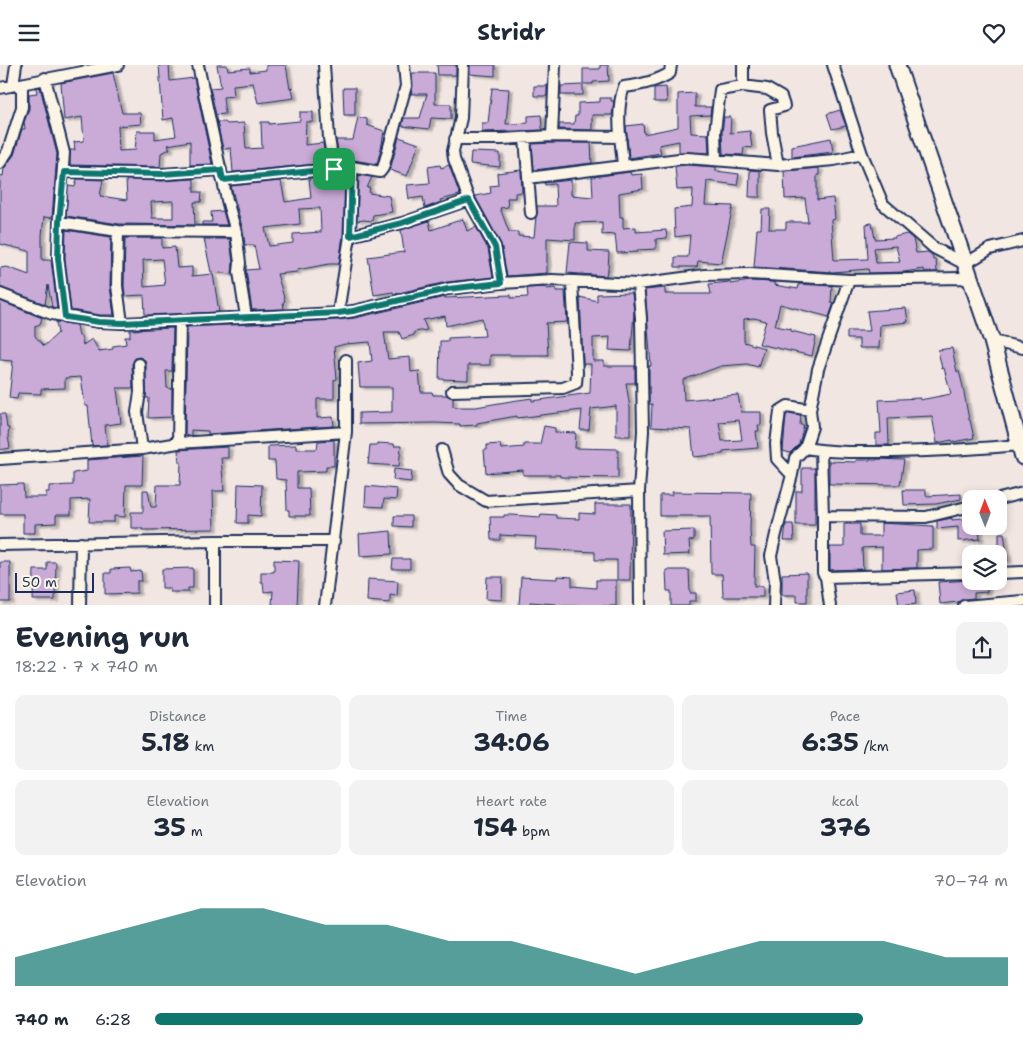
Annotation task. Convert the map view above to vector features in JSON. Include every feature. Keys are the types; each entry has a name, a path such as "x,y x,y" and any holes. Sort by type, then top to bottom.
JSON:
{"main road":[{"path":"897,65 992,341 1021,451"}],"street":[{"path":"0,163 8,151 22,107 16,65"},
{"path":"0,88 118,65"},
{"path":"198,65 236,231 240,263 239,272 246,317"},
{"path":"324,65 329,138 334,169"},
{"path":"64,172 222,175 352,167 380,172 383,168 406,86 404,65"},
{"path":"463,65 461,118 455,139 454,159 469,200 495,247 501,283"},
{"path":"552,136 555,65"},
{"path":"623,165 620,102 624,87 644,85 664,77 670,73 671,65"},
{"path":"743,65 743,86"},
{"path":"833,65 862,154 884,204 934,248 965,264 990,249 1023,241"},
{"path":"46,78 64,153 58,258 65,317"},
{"path":"716,160 715,132 720,90 743,86 767,89 781,97 784,106 770,110 778,165"},
{"path":"455,139 552,136 621,137"},
{"path":"524,138 531,213"},
{"path":"528,178 687,158 778,165 834,160 862,154"},
{"path":"338,313 350,236 352,167"},
{"path":"350,236 402,223 469,200"},
{"path":"59,222 118,231 236,231"},
{"path":"118,231 117,286 122,323"},
{"path":"0,294 52,314 99,322 122,323 338,313 448,289 552,280 638,284 714,275 750,274 849,280 962,278 973,282"},
{"path":"774,605 776,581 771,555 795,458 805,448 812,427 810,410 818,369 849,280"},
{"path":"452,391 563,388 576,383 572,282"},
{"path":"638,284 641,318 643,431 639,491 640,605"},
{"path":"178,443 180,320"},
{"path":"992,341 1023,348"},
{"path":"325,605 346,432 346,360"},
{"path":"139,364 140,392 137,413 142,449"},
{"path":"792,475 777,459 776,444 780,411 788,406 810,410"},
{"path":"0,459 142,449 178,443 346,432"},
{"path":"805,448 821,451 865,453 1021,451"},
{"path":"442,450 449,474 459,485 486,501 639,491"},
{"path":"821,451 823,573 826,577 830,605"},
{"path":"1008,497 1023,493"},
{"path":"823,516 926,517 962,508"},
{"path":"214,541 215,605"},
{"path":"0,545 334,541"},
{"path":"80,605 81,543"},
{"path":"1007,573 1023,572"},
{"path":"826,577 962,573"},
{"path":"964,605 1023,601"}],"building":[{"path":"159,65 169,65 170,81 194,78 212,164 190,165 190,141 168,145 170,149 161,153 160,167 70,165 70,150 75,150 74,142 84,141 82,117 64,120 61,83 113,73 122,113 140,113 141,124 118,126 119,151 135,150 137,131 155,131 155,139 176,136 173,118 163,120"},
{"path":"217,65 227,65 228,70 250,68 250,72 266,70 266,65 286,65 290,89 292,88 294,98 258,103 253,83 233,85 234,96 223,97 225,114 216,115 210,88 221,87"},
{"path":"437,65 456,65 456,75 438,75"},
{"path":"470,65 495,65 495,76 470,74"},
{"path":"600,65 608,65 609,81 583,84 583,69 600,69"},
{"path":"412,73 435,73 435,104 451,104 451,119 431,118 429,129 402,126 404,118 420,118 427,94 411,94 413,86"},
{"path":"583,85 583,95 561,95 561,86"},
{"path":"534,86 547,86 547,96 534,96"},
{"path":"40,87 57,154 52,218 44,217 42,260 51,260 57,308 52,307 48,285 45,304 0,287 0,268 7,267 29,275 29,251 0,244 0,175 3,176 4,168 14,155 22,129 25,129 24,122 29,109 29,94 37,93 36,88"},
{"path":"666,87 667,102 654,102 654,88"},
{"path":"343,88 355,88 355,115 344,115"},
{"path":"492,88 509,89 506,124 528,123 528,116 541,115 542,128 545,130 482,132 482,123 488,123"},
{"path":"695,93 695,107 711,107 710,115 690,116 691,133 708,134 709,153 679,152 679,141 659,145 661,153 629,158 626,126 643,124 644,134 678,127 678,94"},
{"path":"600,98 611,98 611,101 614,101 612,115 592,115 592,130 559,129 559,124 574,124 575,116 578,116 578,103 600,102"},
{"path":"840,110 846,126 832,129 827,114"},
{"path":"300,112 313,112 313,122 306,122 305,145 323,143 326,163 233,172 231,148 223,149 217,122 225,122 227,124 244,123 246,149 262,148 261,122 269,122 269,124 300,121"},
{"path":"358,117 367,119 367,125 384,131 377,164 353,160 340,161 336,140 353,140"},
{"path":"724,117 731,117 730,133 750,131 752,148 744,147 743,155 723,154 722,132"},
{"path":"399,137 419,144 407,176 390,170"},
{"path":"831,138 833,152 792,157 792,146"},
{"path":"591,143 592,163 534,170 532,144"},
{"path":"471,152 500,153 500,167 470,164"},
{"path":"440,165 441,168 449,165 460,195 440,200 441,202 425,208 423,197 409,199 407,185 430,183 428,167"},
{"path":"675,166 716,167 716,171 739,174 737,185 707,181 705,205 733,206 721,263 698,261 697,267 675,267 675,257 688,257 690,235 675,237 674,209 692,207 693,189 677,190"},
{"path":"819,168 819,175 817,175 817,200 833,198 835,219 831,220 834,260 868,259 866,224 872,223 875,239 895,238 907,234 913,239 916,253 928,252 932,255 933,260 936,260 937,272 925,272 924,269 904,272 869,273 868,269 833,272 754,267 757,229 761,229 762,209 770,209 769,229 786,229 786,222 808,222 805,198 785,199 784,171","holes":["896,246 900,262 876,263 874,248"]},
{"path":"521,170 522,192 515,193 515,198 507,198 508,207 500,208 509,232 518,232 518,236 534,237 537,206 556,206 555,184 545,185 544,183 571,180 571,195 593,197 592,177 630,172 631,175 642,174 643,189 619,193 620,217 623,217 623,228 636,227 636,232 666,230 667,238 656,239 656,249 617,253 615,234 602,235 602,222 575,223 575,240 547,238 547,273 507,276 501,244 475,196 491,193 490,186 498,185 497,173"},
{"path":"750,170 760,171 760,197 749,197"},
{"path":"345,175 343,235 339,264 329,264 297,270 297,272 277,274 285,301 283,302 284,309 252,310 246,270 259,269 254,245 245,245 243,230 231,186 281,181 285,202 311,198 309,178","holes":["320,208 321,232 293,234 293,243 269,246 265,228 300,224 299,209"]},
{"path":"359,175 372,177 367,188 370,188 369,193 389,196 392,212 373,215 372,221 357,221"},
{"path":"77,179 103,180 100,196 127,200 126,180 162,181 194,179 194,192 202,192 201,202 194,202 195,225 119,224 66,216 68,186 75,187","holes":["173,201 173,218 152,218 151,202"]},
{"path":"223,211 227,225 202,225 202,222 212,222 211,212"},
{"path":"463,219 467,231 476,227 488,249 493,277 447,282 394,294 393,292 374,295 368,257 404,252 401,230 429,221 431,230"},
{"path":"66,230 111,237 110,286 114,315 100,315 71,310 65,258"},
{"path":"125,238 162,238 162,248 175,247 177,268 192,267 192,276 213,274 219,312 145,315 144,295 125,296","holes":["162,259 165,285 144,287 143,260"]},
{"path":"204,239 230,239 233,263 232,274 211,272"},
{"path":"570,242 588,243 588,251 609,252 606,276 567,273"},
{"path":"750,281 774,282 774,285 798,289 799,284 832,286 831,302 834,303 829,317 780,304 775,326 816,337 812,356 759,344 766,321 754,318 744,319 744,342 764,348 758,367 747,364 721,366 683,380 684,400 738,395 741,412 761,412 761,425 758,425 759,431 756,431 758,448 723,451 723,454 694,457 691,429 651,427 652,404 649,404 649,366 651,366 645,290 665,288 665,294 711,294 709,284 730,282 731,284","holes":["739,420 742,440 722,441 719,422"]},
{"path":"547,287 546,289 556,288 556,291 565,291 567,322 546,323 548,355 490,355 490,365 468,365 468,380 439,379 440,341 448,341 448,338 485,336 482,318 446,326 445,316 423,320 427,330 414,332 414,335 402,339 399,332 384,332 388,359 410,357 411,372 419,371 421,392 432,392 433,395 446,395 453,398 453,406 457,407 476,407 532,398 532,401 590,393 591,364 583,364 580,297 597,301 597,294 632,293 634,312 631,351 609,350 610,337 593,338 593,361 604,361 604,366 635,366 635,383 626,383 630,408 630,436 616,436 616,406 591,409 589,430 580,430 582,410 517,418 517,416 477,423 477,425 460,426 460,424 435,423 359,424 359,413 392,412 392,387 360,387 358,363 372,361 370,342 334,347 337,379 334,380 334,399 317,399 317,418 333,417 334,426 208,434 208,431 191,430 191,435 185,436 187,327 339,320 445,297 511,295 511,298 528,297 527,288"},
{"path":"0,301 42,318 40,324 35,326 35,336 44,346 58,333 56,322 77,325 83,345 92,339 99,351 113,349 113,346 126,344 125,337 130,337 130,330 173,328 172,371 166,371 167,388 172,389 172,417 148,418 149,398 146,398 146,364 145,360 139,357 135,358 132,364 133,388 117,388 121,423 105,425 107,445 92,446 88,406 85,406 81,377 65,378 65,388 41,389 41,394 18,393 17,399 9,398 13,361 0,360"},
{"path":"906,308 908,322 880,325 879,348 859,348 859,339 847,339 847,331 870,331 867,311"},
{"path":"952,348 974,438 937,443 932,416 888,418 889,445 876,445 876,433 881,433 879,400 920,398 920,400 951,394 944,368 942,369 938,350"},
{"path":"789,413 801,415 800,425 804,425 799,444 790,453 783,451 786,415"},
{"path":"0,414 5,414 7,428 9,428 10,448 0,450"},
{"path":"544,426 555,428 555,432 576,433 575,448 618,449 618,478 523,475 523,470 486,473 484,450 487,450 487,445 500,444 501,449 524,447 524,444 540,444"},
{"path":"334,440 334,466 326,466 326,471 297,472 297,488 309,488 310,516 289,516 286,480 276,479 275,461 268,461 268,446 296,445 296,449 317,449 318,441"},
{"path":"377,443 401,446 399,466 368,464 370,445 377,445"},
{"path":"228,447 228,458 221,458 224,491 213,491 214,529 142,530 142,528 131,528 131,512 143,512 143,490 148,490 151,507 156,507 157,485 180,485 181,462 179,462 178,450"},
{"path":"143,456 142,485 126,485 125,517 114,516 114,522 89,522 90,499 71,500 71,515 56,515 56,523 35,524 35,533 23,533 23,514 0,514 0,485 23,484 24,497 46,497 46,492 49,492 49,486 73,485 73,473 87,471 87,460"},
{"path":"856,460 904,460 900,485 829,484 829,461 856,462"},
{"path":"802,468 815,468 815,525 796,525 796,491 802,491"},
{"path":"394,469 412,471 411,482 393,480"},
{"path":"238,484 262,485 261,516 248,515 248,523 237,523"},
{"path":"366,486 397,489 396,500 384,499 383,507 365,506"},
{"path":"903,490 926,490 926,496 961,494 961,499 936,504 904,505"},
{"path":"672,492 751,493 751,547 755,547 754,586 763,586 763,597 723,597 722,574 711,574 710,516 660,516 660,495 672,495"},
{"path":"595,504 631,504 630,580 617,580 617,560 595,560 595,552 535,549 536,537 500,535 500,540 491,540 490,517 512,515 540,517 541,514 556,515 556,518 579,519 579,513 595,514"},
{"path":"394,516 411,516 411,527 394,526"},
{"path":"952,518 952,520 962,519 962,535 980,535 980,539 958,541 958,527 937,529 937,521"},
{"path":"881,523 933,526 933,549 917,550 917,568 882,569 882,547 862,548 863,569 830,570 830,547 844,547 844,524 860,524 860,536 881,536"},
{"path":"786,524 793,524 794,541 784,541"},
{"path":"694,530 694,540 689,541 690,554 663,555 662,531"},
{"path":"391,531 392,554 360,556 359,534"},
{"path":"999,535 1004,535 1006,545 999,545"},
{"path":"393,559 410,559 410,569 392,569"},
{"path":"274,560 299,561 297,605 272,605 273,591 264,592 261,572 274,572"},
{"path":"0,562 10,562 10,602 0,602"},
{"path":"47,562 56,562 55,600 33,600 34,570 47,570"},
{"path":"130,568 131,572 141,571 142,581 137,581 137,593 105,594 105,573 111,573 111,569"},
{"path":"193,568 193,588 188,588 188,592 170,592 170,588 162,588 162,569"},
{"path":"666,570 689,570 690,593 696,593 696,601 689,601 689,605 671,605 671,591 667,591"},
{"path":"807,573 807,602 797,602 797,595 782,595 782,574"},
{"path":"557,576 572,577 572,586 596,588 596,580 616,580 616,605 556,605 530,602 530,605 519,605 521,577 557,579"},
{"path":"487,577 503,577 502,600 486,599"},
{"path":"368,579 398,581 397,596 390,595 390,603 367,601"},
{"path":"962,581 962,590 987,590 987,592 974,593 974,598 940,604 938,582"},
{"path":"915,590 916,604 899,605 897,592"}],"route":[{"path":"352,167 350,236 402,223 469,200 495,247 501,283 448,289 338,313 136,323 99,322 65,317 58,258 59,222 64,172 162,174 221,170 223,180 334,169 352,167"}]}
